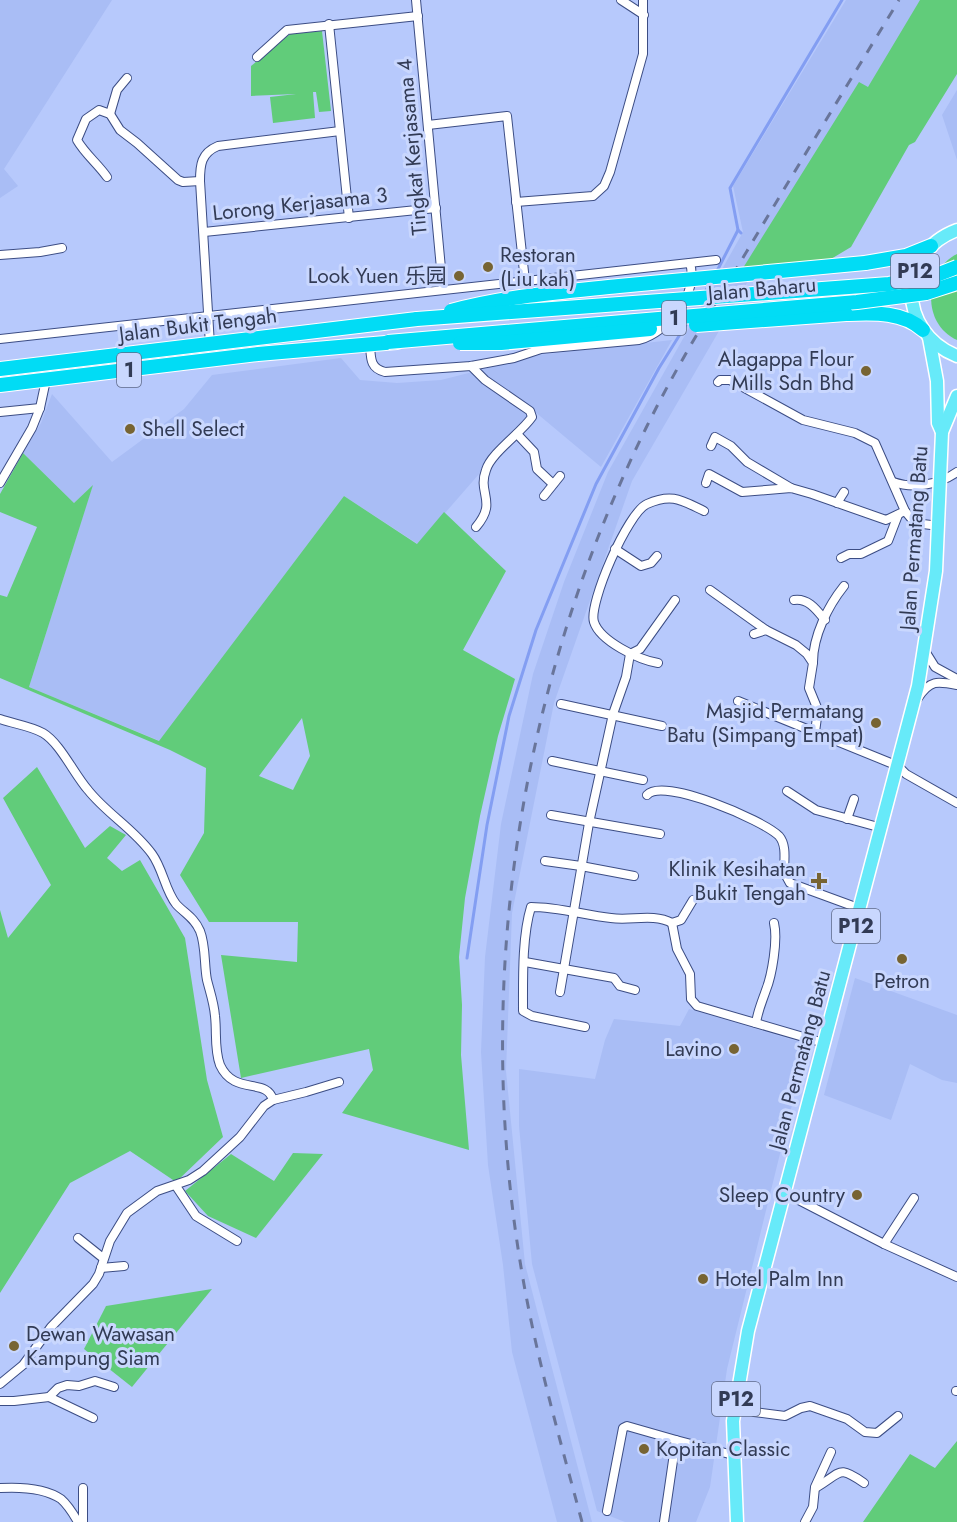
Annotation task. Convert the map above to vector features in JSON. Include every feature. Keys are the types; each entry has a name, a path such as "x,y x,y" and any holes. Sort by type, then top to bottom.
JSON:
{"highway":[{"path":"417,319 487,301 700,276 865,263 906,256 931,246"},
{"name":"Jalan Baharu","path":"400,321 869,285 918,280 957,267"},
{"name":"Jalan Baharu","path":"388,342 857,302 927,293 957,284"},
{"path":"388,342 501,343 846,314 889,315 909,321 926,334"},
{"name":"Jalan Bukit Tengah","path":"0,369 400,321"},
{"name":"Jalan Bukit Tengah","path":"0,386 258,354 388,342"}],"main road":[{"name":"P12","path":"926,334 913,307 911,291 917,266 931,246 943,236 957,230"},
{"path":"926,334 942,349 957,356"},
{"name":"Jalan Permatang Batu","path":"926,334 937,381 938,423 942,432"},
{"name":"Jalan Permatang Batu","path":"737,1522 733,1421 748,1331 914,703 935,584 942,432 957,396"}],"street":[{"name":"Tingkat Kerjasama 4","path":"416,0 443,290"},
{"path":"621,0 644,15"},
{"path":"516,202 593,196 604,186 641,64 643,0"},
{"path":"257,57 287,30 418,16"},
{"path":"329,24 350,218"},
{"path":"110,114 117,90 127,78"},
{"path":"107,177 82,150 77,140 86,119 99,110 110,114 120,130 178,180 200,181"},
{"path":"428,125 507,116 525,281"},
{"path":"210,345 200,163 208,151 218,146 340,131"},
{"name":"Lorong Kerjasama 3","path":"204,232 436,208"},
{"path":"0,255 62,248"},
{"path":"0,339 716,260"},
{"path":"370,344 371,362 378,370 385,372 471,366 514,358 541,349 639,340 660,330 680,307 692,280 690,263"},
{"path":"471,366 485,380 531,411 532,417 486,468 483,483 487,507 485,516 476,527"},
{"path":"0,483 32,428 40,408 46,380"},
{"path":"718,382 730,380 804,420 855,433 875,443 893,482 901,513 888,541 861,554 849,554 841,558"},
{"path":"0,412 40,408"},
{"path":"517,434 534,452 537,469 553,484"},
{"path":"711,446 715,437 731,446 747,462 791,488 886,520 901,513"},
{"path":"893,482 905,486 940,482 957,472"},
{"path":"706,483 709,474 742,492 791,488"},
{"path":"544,496 560,476"},
{"path":"837,503 844,492"},
{"path":"658,663 630,654 605,639 598,632 593,621 594,605 620,537 645,504 672,497 704,511"},
{"path":"901,513 915,523 939,526"},
{"path":"615,549 642,566 651,563 657,556"},
{"path":"815,732 818,710 809,688 813,649 834,599 844,586"},
{"path":"710,590 766,630 796,645 807,654 813,663"},
{"path":"794,600 802,599 813,606 825,620"},
{"path":"630,654 640,649 675,600"},
{"path":"754,634 766,630"},
{"path":"925,651 935,667 957,678"},
{"path":"560,992 589,823 613,714 626,677 630,654"},
{"path":"914,703 932,683 957,685"},
{"path":"738,701 898,766 906,774 957,803"},
{"path":"561,704 662,726"},
{"path":"0,719 49,737 88,790 126,825 152,854 176,903 187,912 200,930 214,1006 216,1049 221,1067 225,1075 235,1082 270,1091 273,1100"},
{"path":"552,761 643,780"},
{"path":"647,795 657,789 674,791 717,803 752,819 780,837 784,849 784,872 790,883 861,909"},
{"path":"787,791 816,810 882,828"},
{"path":"847,819 854,799"},
{"path":"551,815 660,834"},
{"path":"545,861 634,876"},
{"path":"757,870 784,872"},
{"path":"585,1027 532,1016 523,1011 528,917 531,907 573,911 614,919 664,918 672,922 681,920 693,900"},
{"path":"672,922 676,949 690,974 691,999 697,1006 824,1043"},
{"path":"756,1023 758,1007 767,989 776,946 777,934 774,923"},
{"path":"525,962 614,978 620,986 634,990"},
{"path":"0,1384 23,1365 51,1327 93,1284 116,1230 127,1213 157,1191 189,1180 212,1164 273,1100 339,1082"},
{"path":"176,1186 196,1216 237,1241"},
{"path":"785,1193 884,1244 957,1277"},
{"path":"884,1244 914,1198"},
{"path":"78,1238 103,1258"},
{"path":"100,1268 124,1266"},
{"path":"0,1401 49,1396 58,1388 67,1385 79,1386 95,1382 114,1387"},
{"path":"737,1390 743,1403 754,1412 785,1416 810,1406 847,1419 865,1432 877,1433 898,1416"},
{"path":"49,1396 93,1418"},
{"path":"607,1512 623,1428 627,1426 733,1455"},
{"path":"664,1522 676,1440"},
{"path":"805,1522 813,1507 815,1487 831,1452"},
{"path":"815,1487 839,1472 848,1472 864,1483"},
{"path":"0,1488 36,1491 61,1499 81,1522"},
{"path":"81,1522 83,1488"}],"shaded area":[{"path":"0,0 112,0 4,169 18,186 0,198"},
{"path":"846,0 924,0 759,262 632,481 554,703 512,913 506,1071 525,1264 592,1522 557,1522 512,1352 503,1265 488,1165 481,1052 485,957 501,824 533,674 564,582 608,472 743,232 733,186"},
{"path":"957,90 957,160 942,115"},
{"path":"672,340 601,467 534,411 418,544 344,496 160,741 29,687 92,487 74,503 23,453 41,423 52,394 112,462 184,409 212,375 341,358 360,380 397,383 441,380 539,355"},
{"path":"855,978 957,1015 957,1083 942,1080 910,1064 891,1120 824,1095"},
{"path":"689,1009 807,1044 727,1369 710,1487 696,1522 625,1522 597,1511 532,1264 519,1126 519,1069 595,1079 605,1040 614,1019 680,1026"}],"green space":[{"path":"920,0 957,0 957,74 915,142 909,145 851,247 831,259 743,268 859,82 868,87"},
{"path":"322,31 331,111 319,112 316,92 313,92 315,118 273,123 270,97 296,94 251,96 251,66 290,34"},
{"path":"957,254 957,340 945,332 937,322 932,310 931,297 938,272"},
{"path":"23,453 74,503 93,485 29,687 159,741 344,496 417,544 444,512 506,571 463,650 515,679 498,736 480,816 465,898 459,957 462,1005 461,1055 469,1150 342,1113 373,1070 369,1049 241,1078 221,955 297,962 298,922 209,922 180,875 204,833 206,768 170,750 0,678 0,595 7,597 37,527 0,512 0,494","holes":["302,718 310,756 293,790 259,776"]},
{"path":"37,767 85,848 110,826 126,835 107,858 122,871 140,860 185,938 207,1080 223,1137 176,1182 130,1151 70,1183 0,1293 0,910 8,938 51,885 3,798"},
{"path":"293,1153 323,1154 256,1238 208,1216 185,1191 231,1154 274,1181"},
{"path":"212,1289 132,1387 84,1349 106,1306"},
{"path":"957,1441 957,1522 863,1522 910,1454 935,1468"}],"waterway":[{"path":"741,233 738,230 730,188 842,0"},
{"path":"716,273 738,230"},
{"path":"704,294 711,281"},
{"path":"467,958 487,825 509,716 536,630 596,484 659,368 689,320"}],"railway":[{"path":"582,1522 532,1327 520,1261 507,1154 503,1047 506,941 518,834 539,729 567,626 603,526 646,428 708,316 899,0"}],"place":[{"name":"Restoran (Liu kah)","path":"488,267"},
{"name":"Look Yuen 乐园","path":"459,276"},
{"name":"Alagappa Flour Mills Sdn Bhd","path":"866,371"},
{"name":"Shell Select","path":"130,429"},
{"name":"Masjid Permatang Batu (Simpang Empat)","path":"876,723"},
{"name":"Klinik Kesihatan Bukit Tengah","path":"819,881"},
{"name":"Petron","path":"902,959"},
{"name":"Lavino","path":"734,1049"},
{"name":"Sleep Country","path":"857,1195"},
{"name":"Hotel Palm Inn","path":"703,1279"},
{"name":"Dewan Wawasan Kampung Siam","path":"14,1346"},
{"name":"Kopitan Classic","path":"644,1449"}]}
